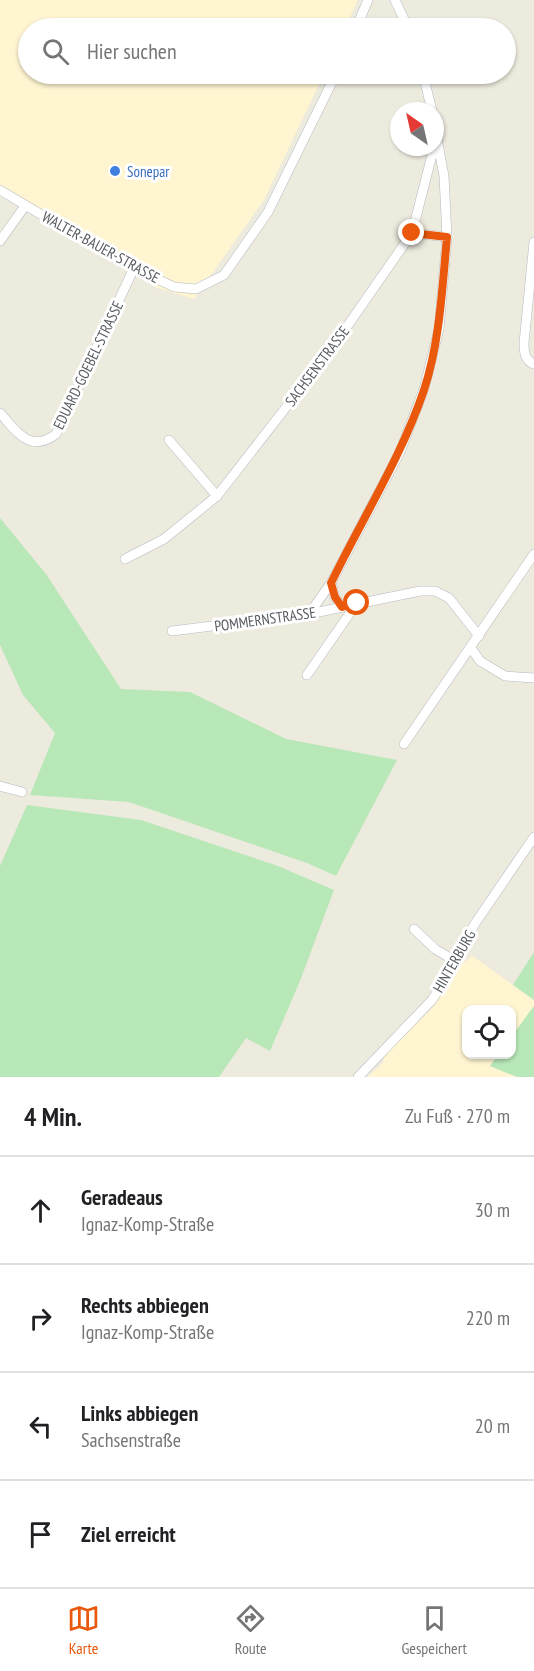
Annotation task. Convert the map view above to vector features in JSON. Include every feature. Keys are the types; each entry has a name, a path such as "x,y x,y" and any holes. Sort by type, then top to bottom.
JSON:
{"street":[{"path":"360,18 368,0"},
{"path":"395,0 403,18"},
{"name":"WALTER-BAUER-STRASSE","path":"0,190 134,268 174,287 196,289 224,275 268,212 331,84"},
{"path":"425,84 430,102"},
{"name":"SACHSENSTRASSE","path":"125,559 164,539 217,496 330,351 412,233 431,156"},
{"path":"309,614 331,583 400,452 424,389 439,329 447,237 444,176 439,156"},
{"path":"0,241 26,206"},
{"path":"412,233 447,237"},
{"path":"534,242 524,354 530,363 534,364"},
{"name":"EDUARD-GOEBEL-STRASSE","path":"0,413 22,437 32,441 42,441 56,434 134,268"},
{"path":"169,440 217,496"},
{"path":"404,744 534,554"},
{"path":"331,583 335,597 342,607"},
{"name":"POMMERNSTRASSE","path":"172,631 309,614 420,591 435,591 448,598 479,636"},
{"path":"307,675 357,603"},
{"path":"471,648 480,661 505,676 534,678"},
{"path":"0,786 22,792"},
{"name":"HINTERBURG","path":"360,1076 432,1000 457,962 474,924 534,837"},
{"path":"414,929 435,949 457,962"}],"shaded area":[{"path":"0,0 358,0 350,18 18,18 18,84 319,84 264,200 194,299 157,288 0,191"},
{"path":"471,955 534,1000 534,1006 516,1031 516,1005 462,1005 462,1059 495,1059 490,1066 517,1077 367,1077 380,1066 384,1060 383,1057 429,1011 463,963"}],"green space":[{"path":"0,518 46,574 121,689 190,692 286,739 397,760 336,876 307,863 129,802 30,795 55,733 23,695 0,645"},
{"path":"27,805 141,820 278,866 334,890 300,981 270,1051 246,1038 219,1077 0,1077 0,866"},
{"path":"534,952 534,1000 513,985"},
{"path":"534,1006 534,1077 517,1077 490,1066 495,1059 516,1059 516,1031"}],"place":[{"name":"Sonepar","path":"115,171"}],"route":[{"path":"357,603 342,607 335,597 331,583 400,452 424,389 439,329 447,237 412,233"}]}
